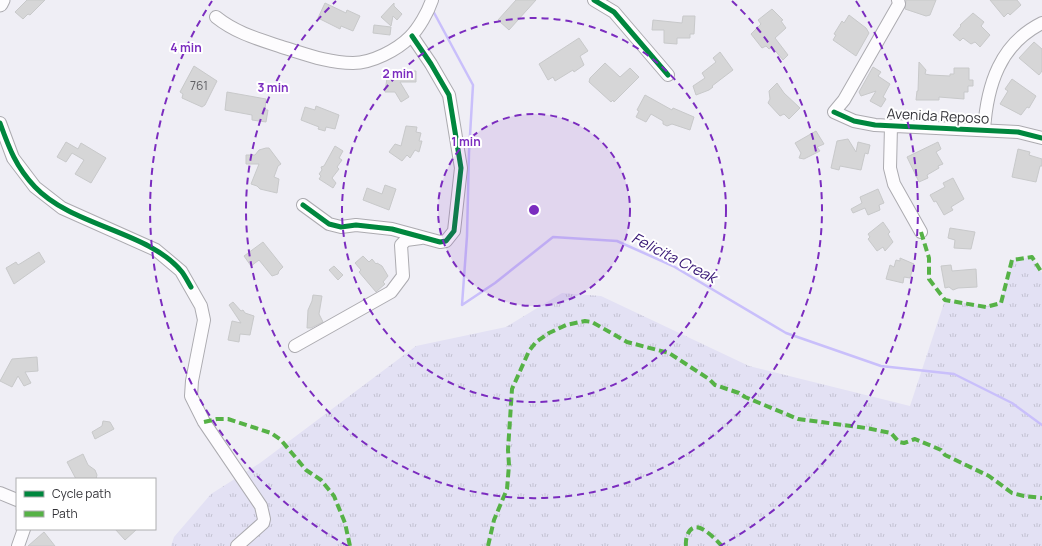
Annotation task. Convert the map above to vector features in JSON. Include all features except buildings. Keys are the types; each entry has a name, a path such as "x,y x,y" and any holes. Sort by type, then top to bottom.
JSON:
{"main road":[{"path":"0,4 2,0"}],"street":[{"path":"216,17 240,34 322,60 354,63 374,58 402,44 412,36 432,0"},
{"path":"594,0 614,12 668,75"},
{"name":"Avenida Reposo","path":"898,0 899,4 844,100 834,112 854,121 891,126 1018,132 1042,138"},
{"path":"984,130 995,73 1000,63 1015,43 1042,23"},
{"path":"304,205 329,224 341,227 356,225 392,229 440,242 446,241 454,231 461,168 449,95 431,64 412,36"},
{"path":"0,123 13,158 35,187 62,208 156,250 181,271 191,288 201,306 204,320 192,381 192,396 204,422 262,506 263,522 237,546"},
{"path":"891,126 890,168 894,184 921,232"},
{"path":"295,346 391,292 403,276 401,245 406,240 422,237"},
{"path":"0,493 16,500"},
{"path":"18,546 24,530"}],"green space":[{"path":"1032,257 1042,273 1042,546 171,546 174,537 211,494 260,463 416,346 506,327 562,293 601,296 749,366 910,406 945,300 986,306 1001,303 1012,260"}],"waterway":[{"name":"Felicita Creak","path":"432,9 473,85 469,152 467,236 462,305 495,283 553,237 617,241 673,266 786,333 881,366 954,374 1012,403 1042,425"}],"marked path":[{"path":"921,232 929,258 929,279 945,300 986,307 1001,303 1012,260 1032,257 1042,273"},
{"path":"488,546 494,520 507,489 512,389 529,351 536,342 549,333 566,325 585,321 592,322 627,342 669,353 709,379 715,385 739,393 745,397 798,419 866,428 891,433 899,442 904,443 915,439 941,450 945,455 989,476 1012,493 1042,498"},
{"path":"204,422 217,419 228,419 271,433 281,440 306,470 321,480 334,496 345,523 350,546"},
{"path":"686,546 688,532 696,527 706,531 722,546"}],"cycle path":[{"path":"594,0 614,12 668,75"},
{"path":"303,205 329,224 341,227 356,225 392,229 440,242 446,241 454,231 461,168 449,95 431,64 412,36"},
{"path":"834,112 854,121 875,125 1018,132 1042,138"},
{"path":"0,123 18,165 28,180 35,187 51,200 69,211 150,247 168,258 182,272 191,287"}]}
